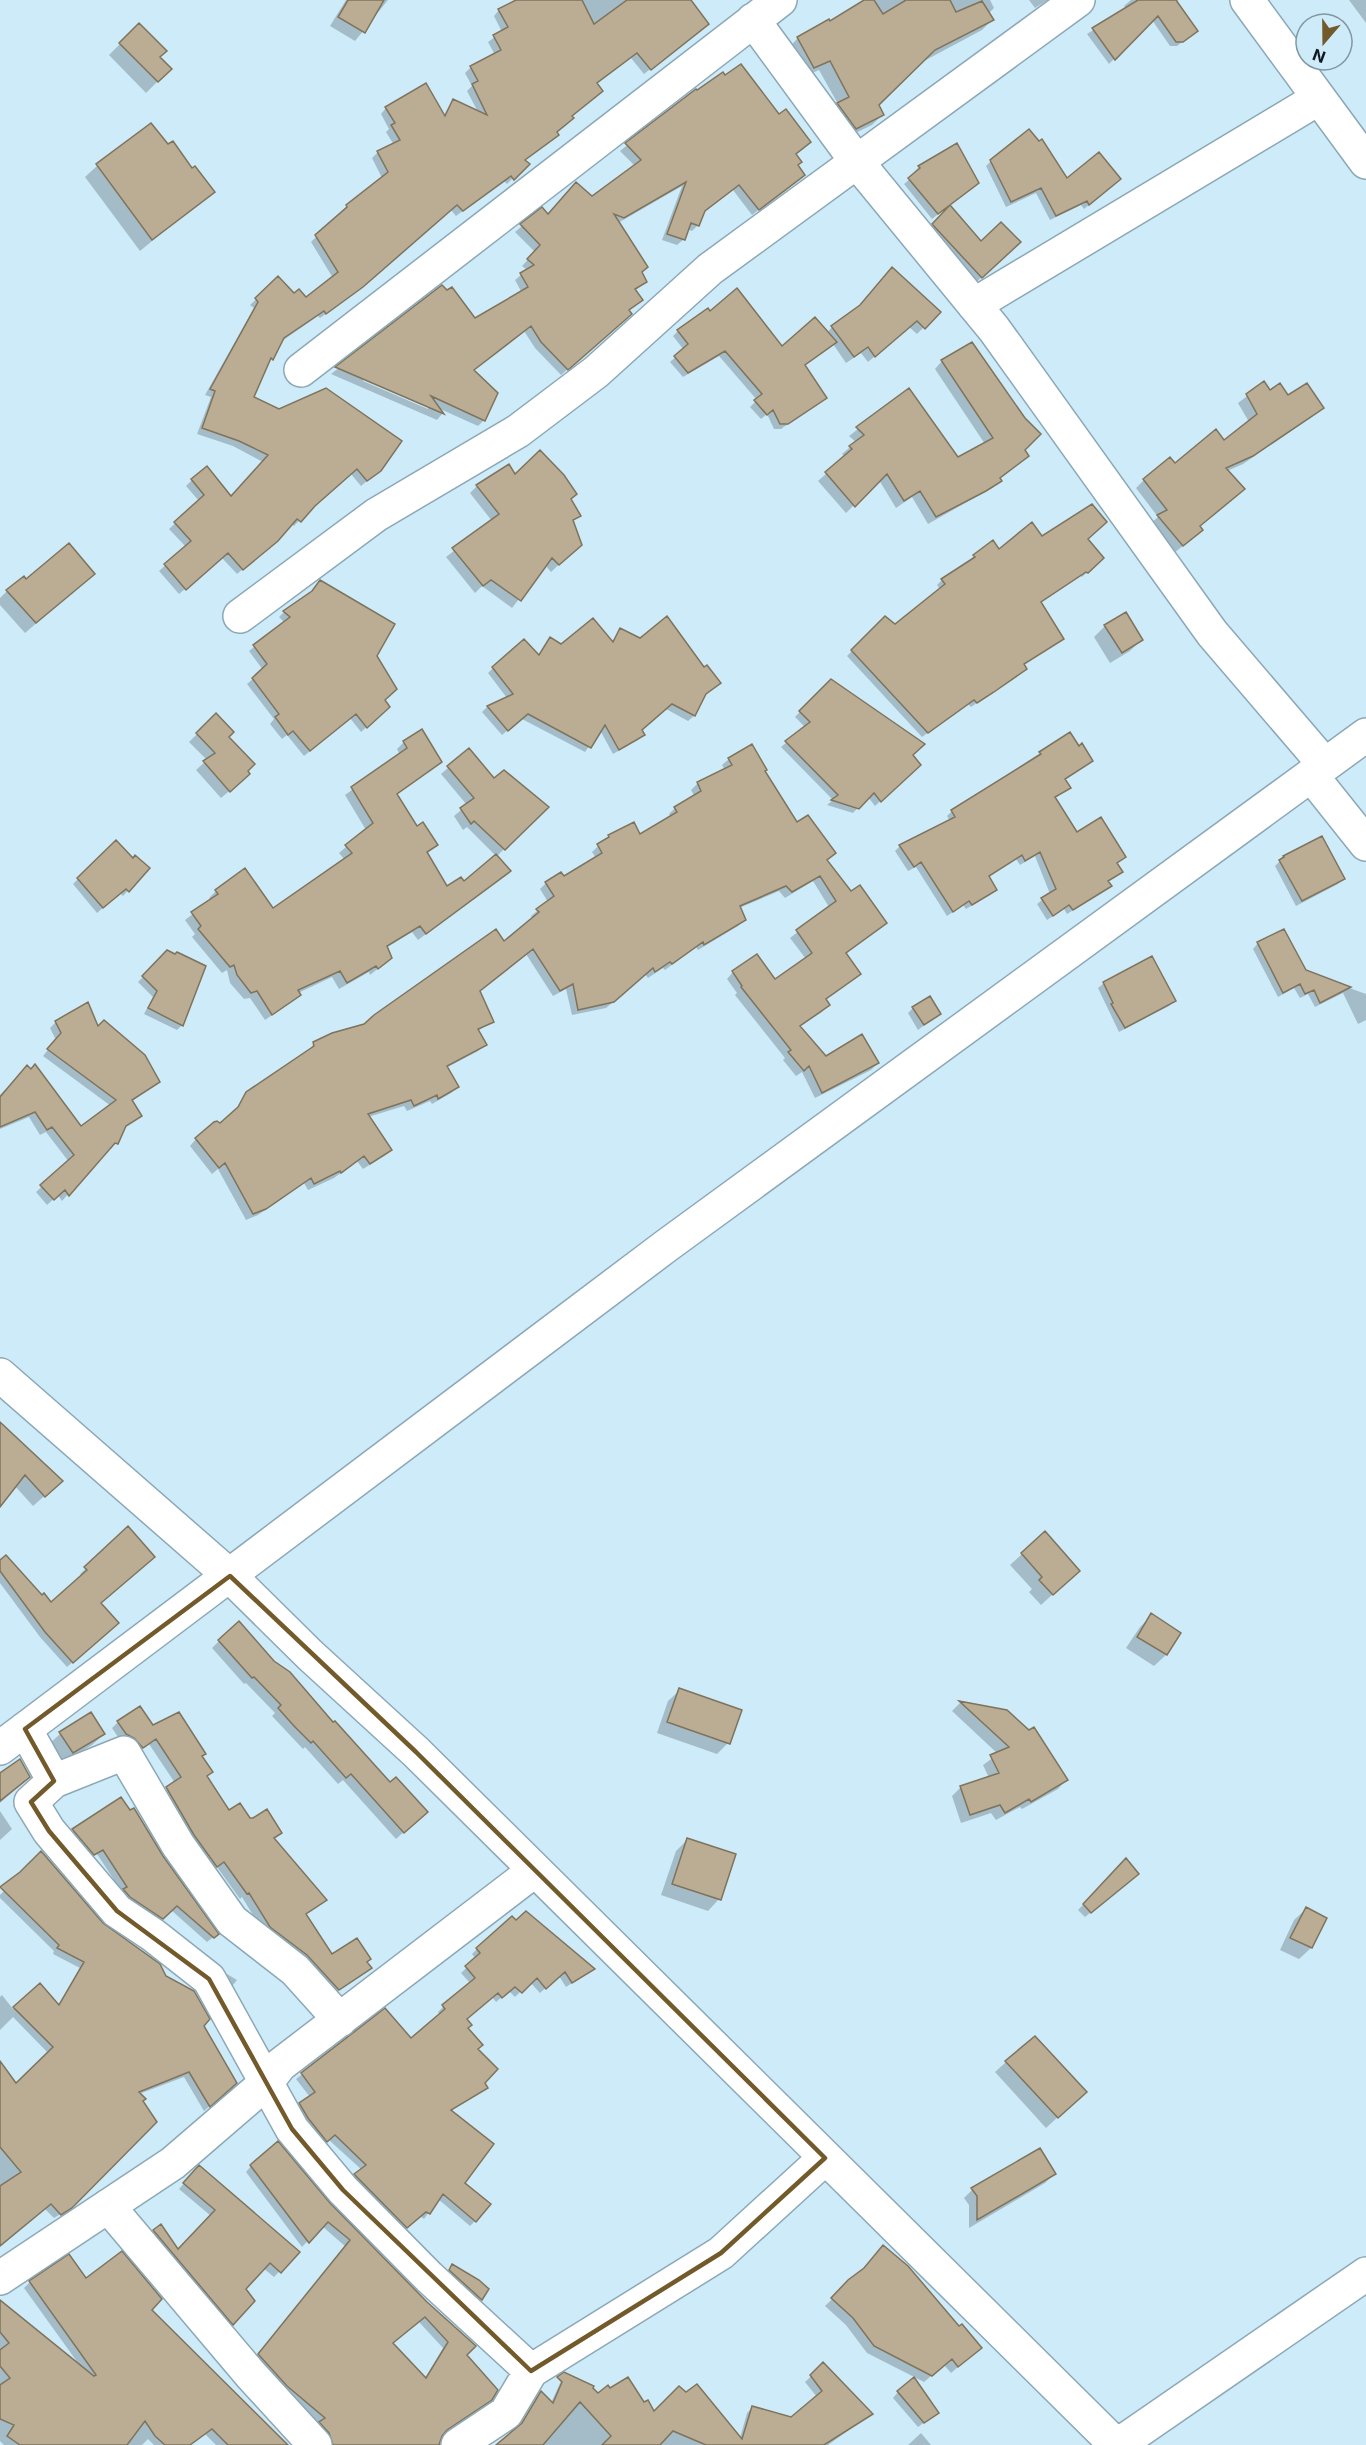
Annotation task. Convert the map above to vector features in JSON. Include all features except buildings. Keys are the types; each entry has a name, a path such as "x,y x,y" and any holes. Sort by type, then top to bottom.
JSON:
{"street":[{"path":"301,370 780,0"},
{"path":"240,616 376,515 518,431 596,372 710,269 1078,0"},
{"path":"1247,0 1366,162"},
{"path":"753,20 857,162 994,329 1212,633 1318,770 1366,844"},
{"path":"974,305 1319,98"},
{"path":"54,1781 13,1738 666,1246 1366,735"},
{"path":"0,1375 230,1576 310,1655 416,1752 1117,2445 1366,2274"},
{"path":"340,2020 295,1970 232,1921 178,1845 124,1754 54,1781 30,1802 49,1832 117,1911 153,1935 209,1979 292,2129 343,2190 429,2277 531,2371"},
{"path":"0,2278 173,2163 266,2083 280,2065 534,1871"},
{"path":"458,2445 506,2413 531,2371 721,2253 825,2158"},
{"path":"108,2206 236,2358 315,2445"}],"highlighted area":[{"path":"230,1576 416,1752 825,2158 721,2253 531,2371 343,2190 292,2129 209,1979 117,1911 49,1831 31,1802 54,1781 25,1729"}]}
